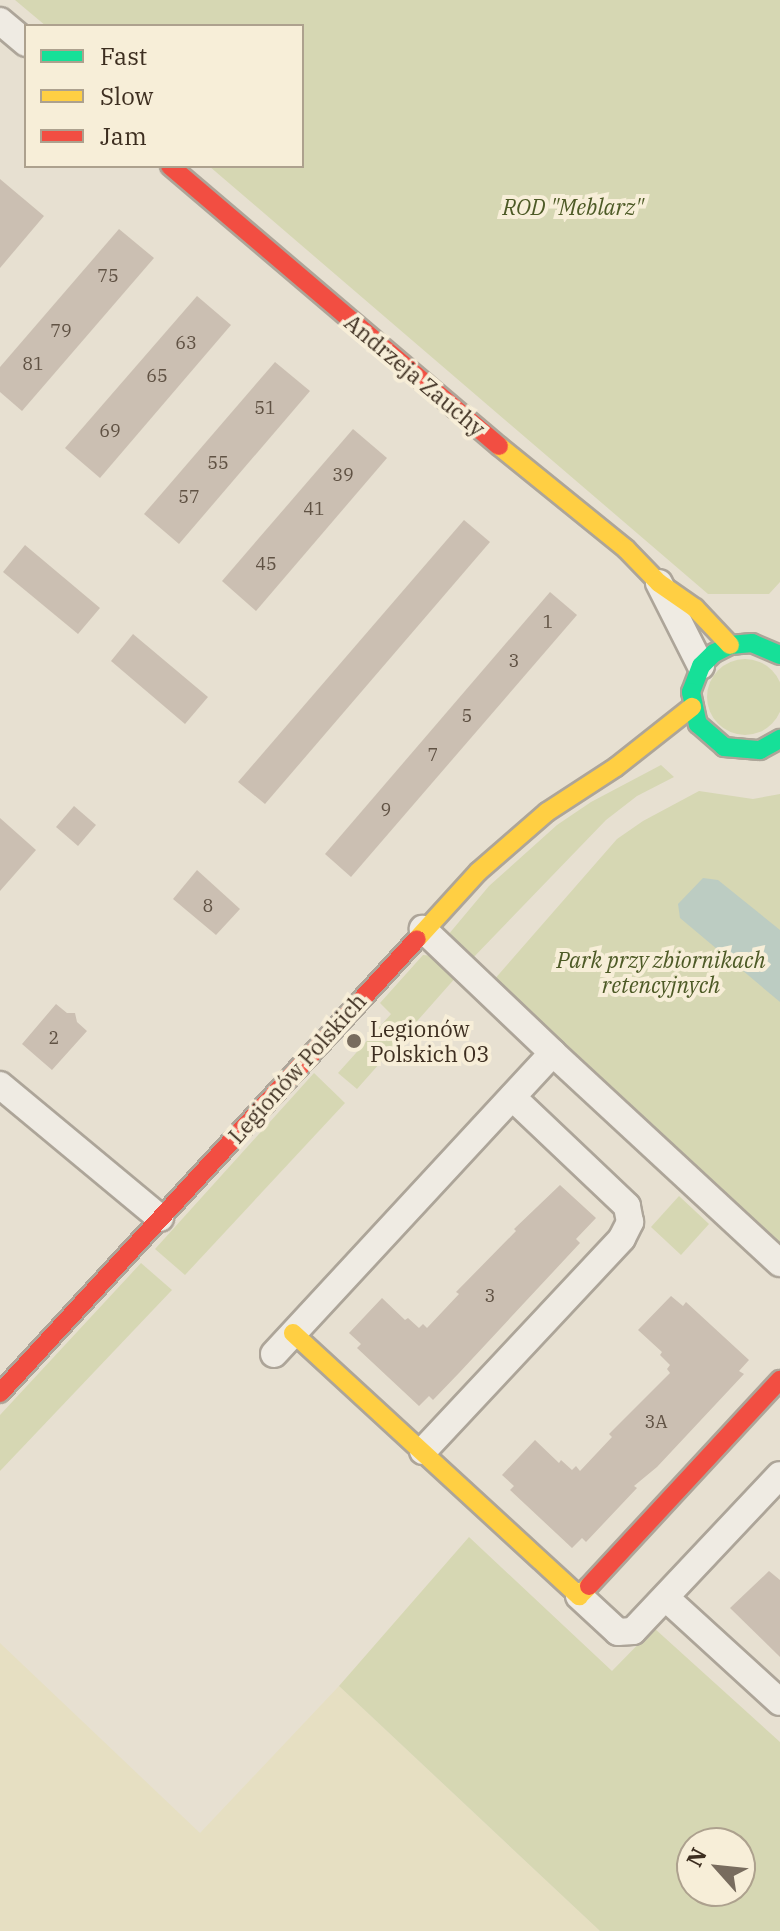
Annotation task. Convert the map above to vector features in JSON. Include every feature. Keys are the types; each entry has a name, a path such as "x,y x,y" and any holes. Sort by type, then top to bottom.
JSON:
{"street":[{"path":"0,21 24,41"},
{"name":"Andrzeja Zauchy","path":"172,168 501,448 616,540 659,583 695,608 730,645"},
{"name":"Andrzeja Zauchy","path":"659,583 701,666"},
{"path":"779,741 760,750 742,751 724,747 709,737 692,707 694,678 714,653 730,645 772,650 780,631"},
{"name":"Legionów Polskich","path":"0,1393 478,872 547,812 616,767 692,707"},
{"path":"689,744 709,737"},
{"name":"Legionów Polskich","path":"616,767 664,754"},
{"path":"423,929 780,1263"},
{"path":"274,1354 553,1053"},
{"path":"0,1085 160,1218"},
{"path":"423,1451 622,1238 630,1222 627,1206 512,1097"},
{"path":"293,1333 612,1628 625,1633 633,1631 666,1598 780,1475"},
{"path":"579,1596 780,1380"},
{"path":"666,1598 780,1702"}],"shaded area":[{"path":"703,878 718,880 780,930 780,1002 680,918 678,904"},
{"path":"0,1643 200,1833 339,1686 600,1931 0,1931"}],"green space":[{"name":"ROD \"Meblarz\"","path":"15,0 780,0 780,582 769,594 708,594 211,168 304,168 304,24 44,24"},
{"path":"745,659 759,662 772,670 780,683 780,711 772,724 759,732 745,735 731,732 718,724 710,711 707,697 710,683 718,670 731,662"},
{"path":"661,765 674,777 637,796 606,820 470,961 448,935 489,886 557,825 591,802"},
{"name":"Park przy zbiornikach retencyjnych","path":"699,791 753,799 780,794 780,1244 493,981 617,839"},
{"path":"423,955 435,956 457,976 357,1089 338,1073 391,1014 380,1003"},
{"path":"314,1073 345,1103 185,1275 155,1249"},
{"path":"679,1196 709,1224 681,1255 651,1227"},
{"path":"141,1263 172,1290 0,1471 0,1415"},
{"path":"469,1537 612,1671 654,1628 780,1742 780,1931 600,1931 339,1686"}],"building":[{"path":"0,179 44,216 0,268"},
{"path":"119,229 154,258 22,411 0,392 0,367"},
{"path":"197,296 231,325 100,478 65,448"},
{"path":"275,362 310,391 179,544 144,514"},
{"path":"353,429 387,458 256,611 222,581"},
{"path":"464,520 490,542 265,804 238,782"},
{"path":"25,545 100,608 78,634 3,572"},
{"path":"550,592 577,615 351,877 325,854"},
{"path":"133,634 208,697 185,724 111,661"},
{"path":"74,806 96,825 78,846 56,827"},
{"path":"0,818 36,850 0,891"},
{"path":"197,870 240,909 216,935 173,899"},
{"path":"56,1004 67,1013 75,1013 77,1022 87,1031 52,1070 22,1044"},
{"path":"560,1185 596,1218 576,1239 580,1243 459,1373 433,1400 429,1396 419,1406 357,1348 361,1344 349,1333 382,1298 405,1320 408,1318 419,1328 423,1324 427,1328 459,1294 456,1292 516,1231 514,1229"},
{"path":"671,1296 683,1306 686,1302 749,1360 739,1371 744,1374 657,1467 634,1486 637,1488 586,1542 582,1538 572,1548 510,1490 514,1486 502,1475 535,1440 559,1463 561,1460 572,1470 576,1466 580,1471 612,1437 609,1434 670,1373 667,1369 670,1365 660,1355 662,1352 638,1330"},
{"path":"769,1571 780,1580 780,1657 730,1608"}],"traffic: fast":[{"path":"780,655 752,643 730,645 714,653 701,666 691,692 698,724 724,747 760,750 780,739"}],"traffic: slow":[{"path":"499,446 626,549 659,583 695,608 730,645"},
{"path":"417,939 478,872 547,812 616,767 692,707"},
{"path":"293,1333 579,1596 589,1586"}],"traffic: jam":[{"path":"172,168 499,446"},
{"path":"0,1393 417,939"},
{"path":"589,1586 780,1380"}],"place":[{"name":"Legionów Polskich 03","path":"354,1041"}]}
